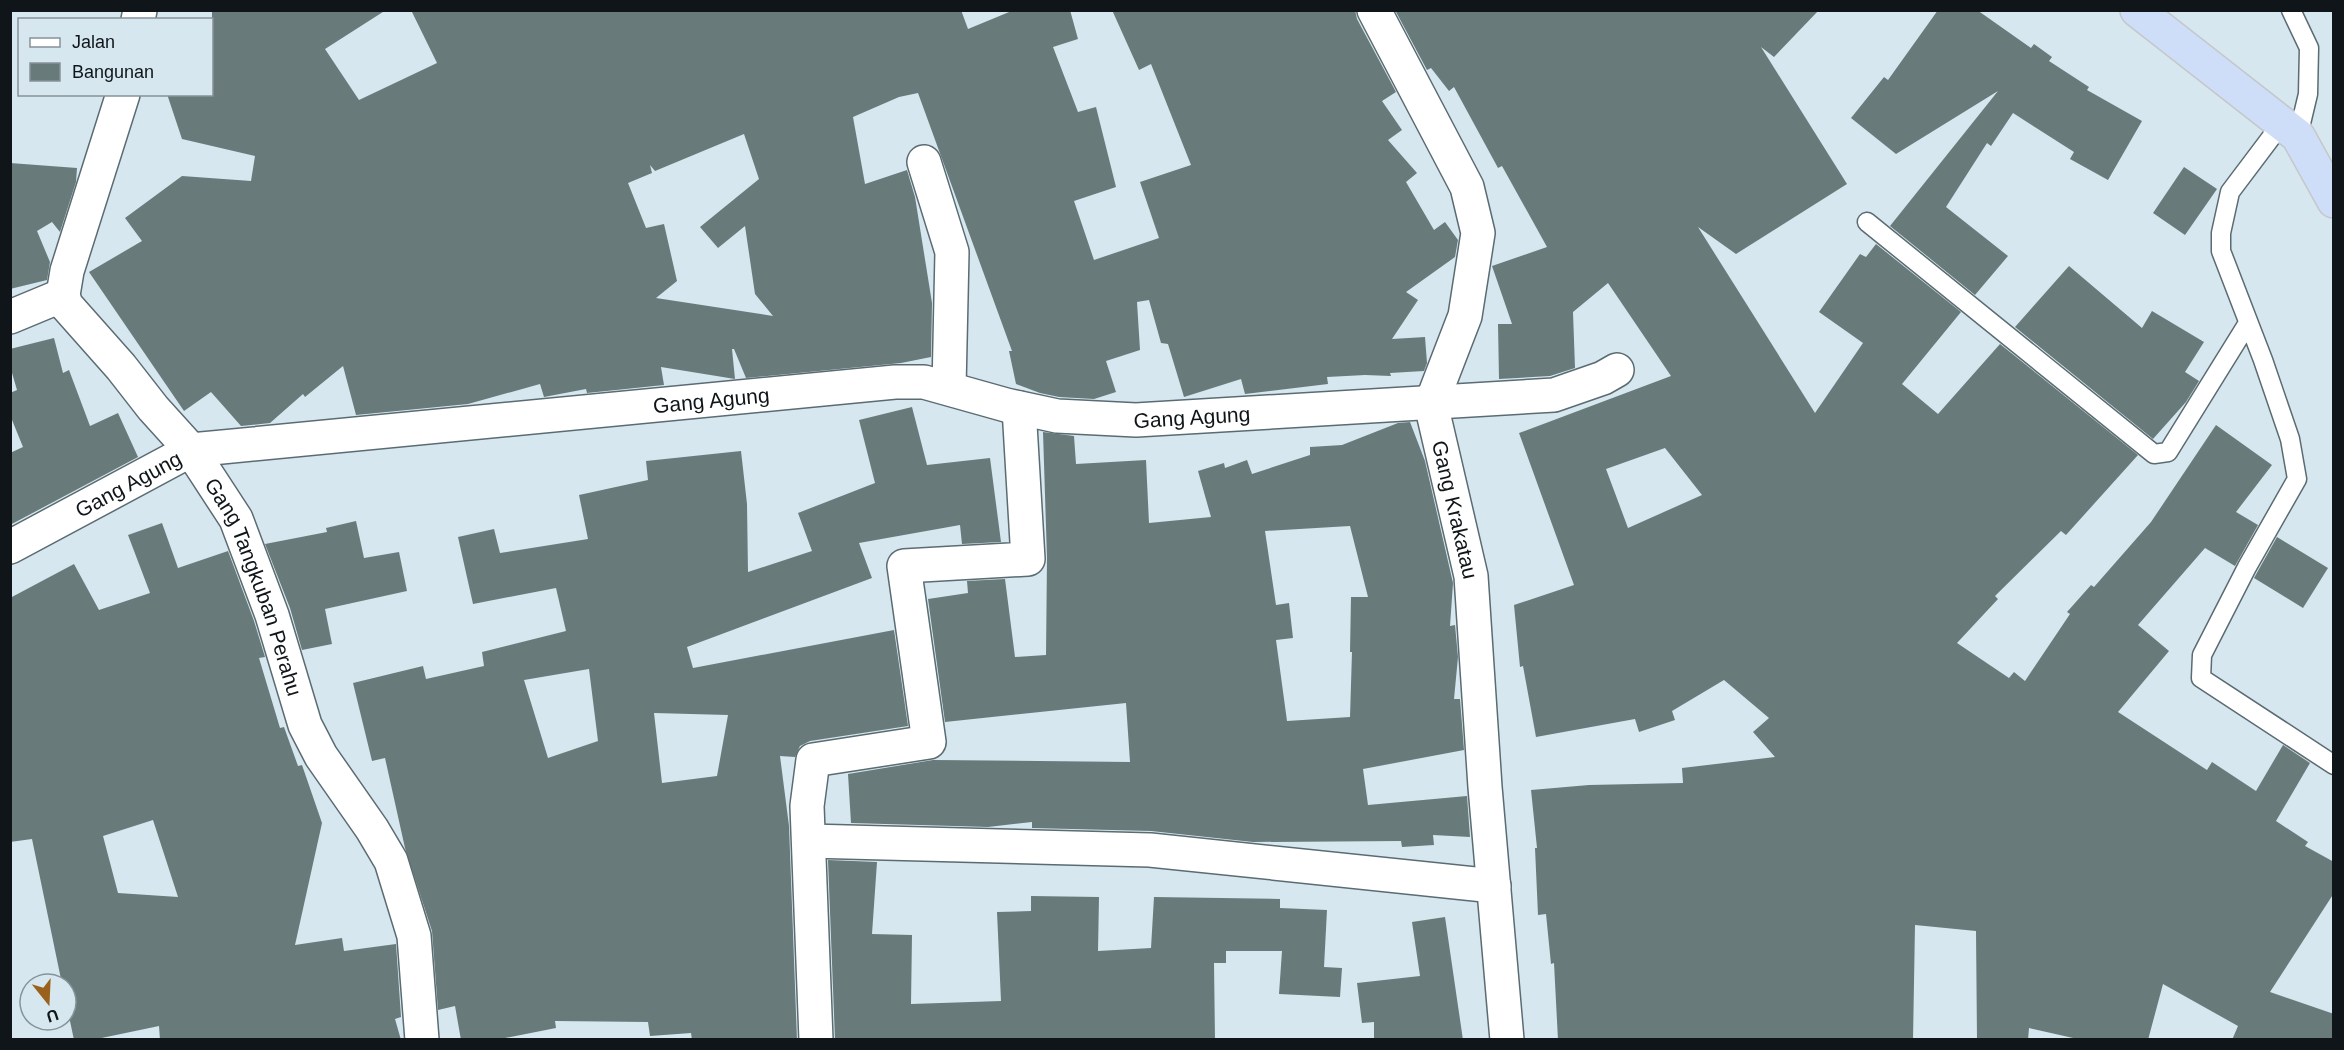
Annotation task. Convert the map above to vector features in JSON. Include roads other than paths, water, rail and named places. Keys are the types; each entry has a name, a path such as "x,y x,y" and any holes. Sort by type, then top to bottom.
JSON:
{"highway":[{"path":"2137,10 2290,129 2334,201"}],"street":[{"path":"1374,10 1467,187 1478,232 1465,316 1431,404"},
{"path":"10,317 63,295 68,271 122,96"},
{"path":"924,162 952,252 949,388"},
{"name":"Gang Tangkuban Perahu","path":"63,295 73,315 191,450 236,519 249,549 305,725 321,756 372,829 391,861 414,936 422,1040"},
{"name":"Gang Agung","path":"10,547 191,450 895,382 924,382 1057,416 1136,420 1554,395 1603,378 1617,370"},
{"name":"Gang Krakatau","path":"1431,404 1472,576 1507,1040"},
{"path":"816,1040 807,806 813,760 929,742 904,566 1028,559 1019,408"},
{"path":"809,841 1150,850 1494,886"}],"lane":[{"path":"2291,10 2309,48 2308,93 2290,129 2230,192 2221,233 2220,251 2290,439 2297,479 2247,567 2202,656 2201,678 2334,765"},
{"path":"1867,222 2154,453 2168,452 2248,323"}]}
